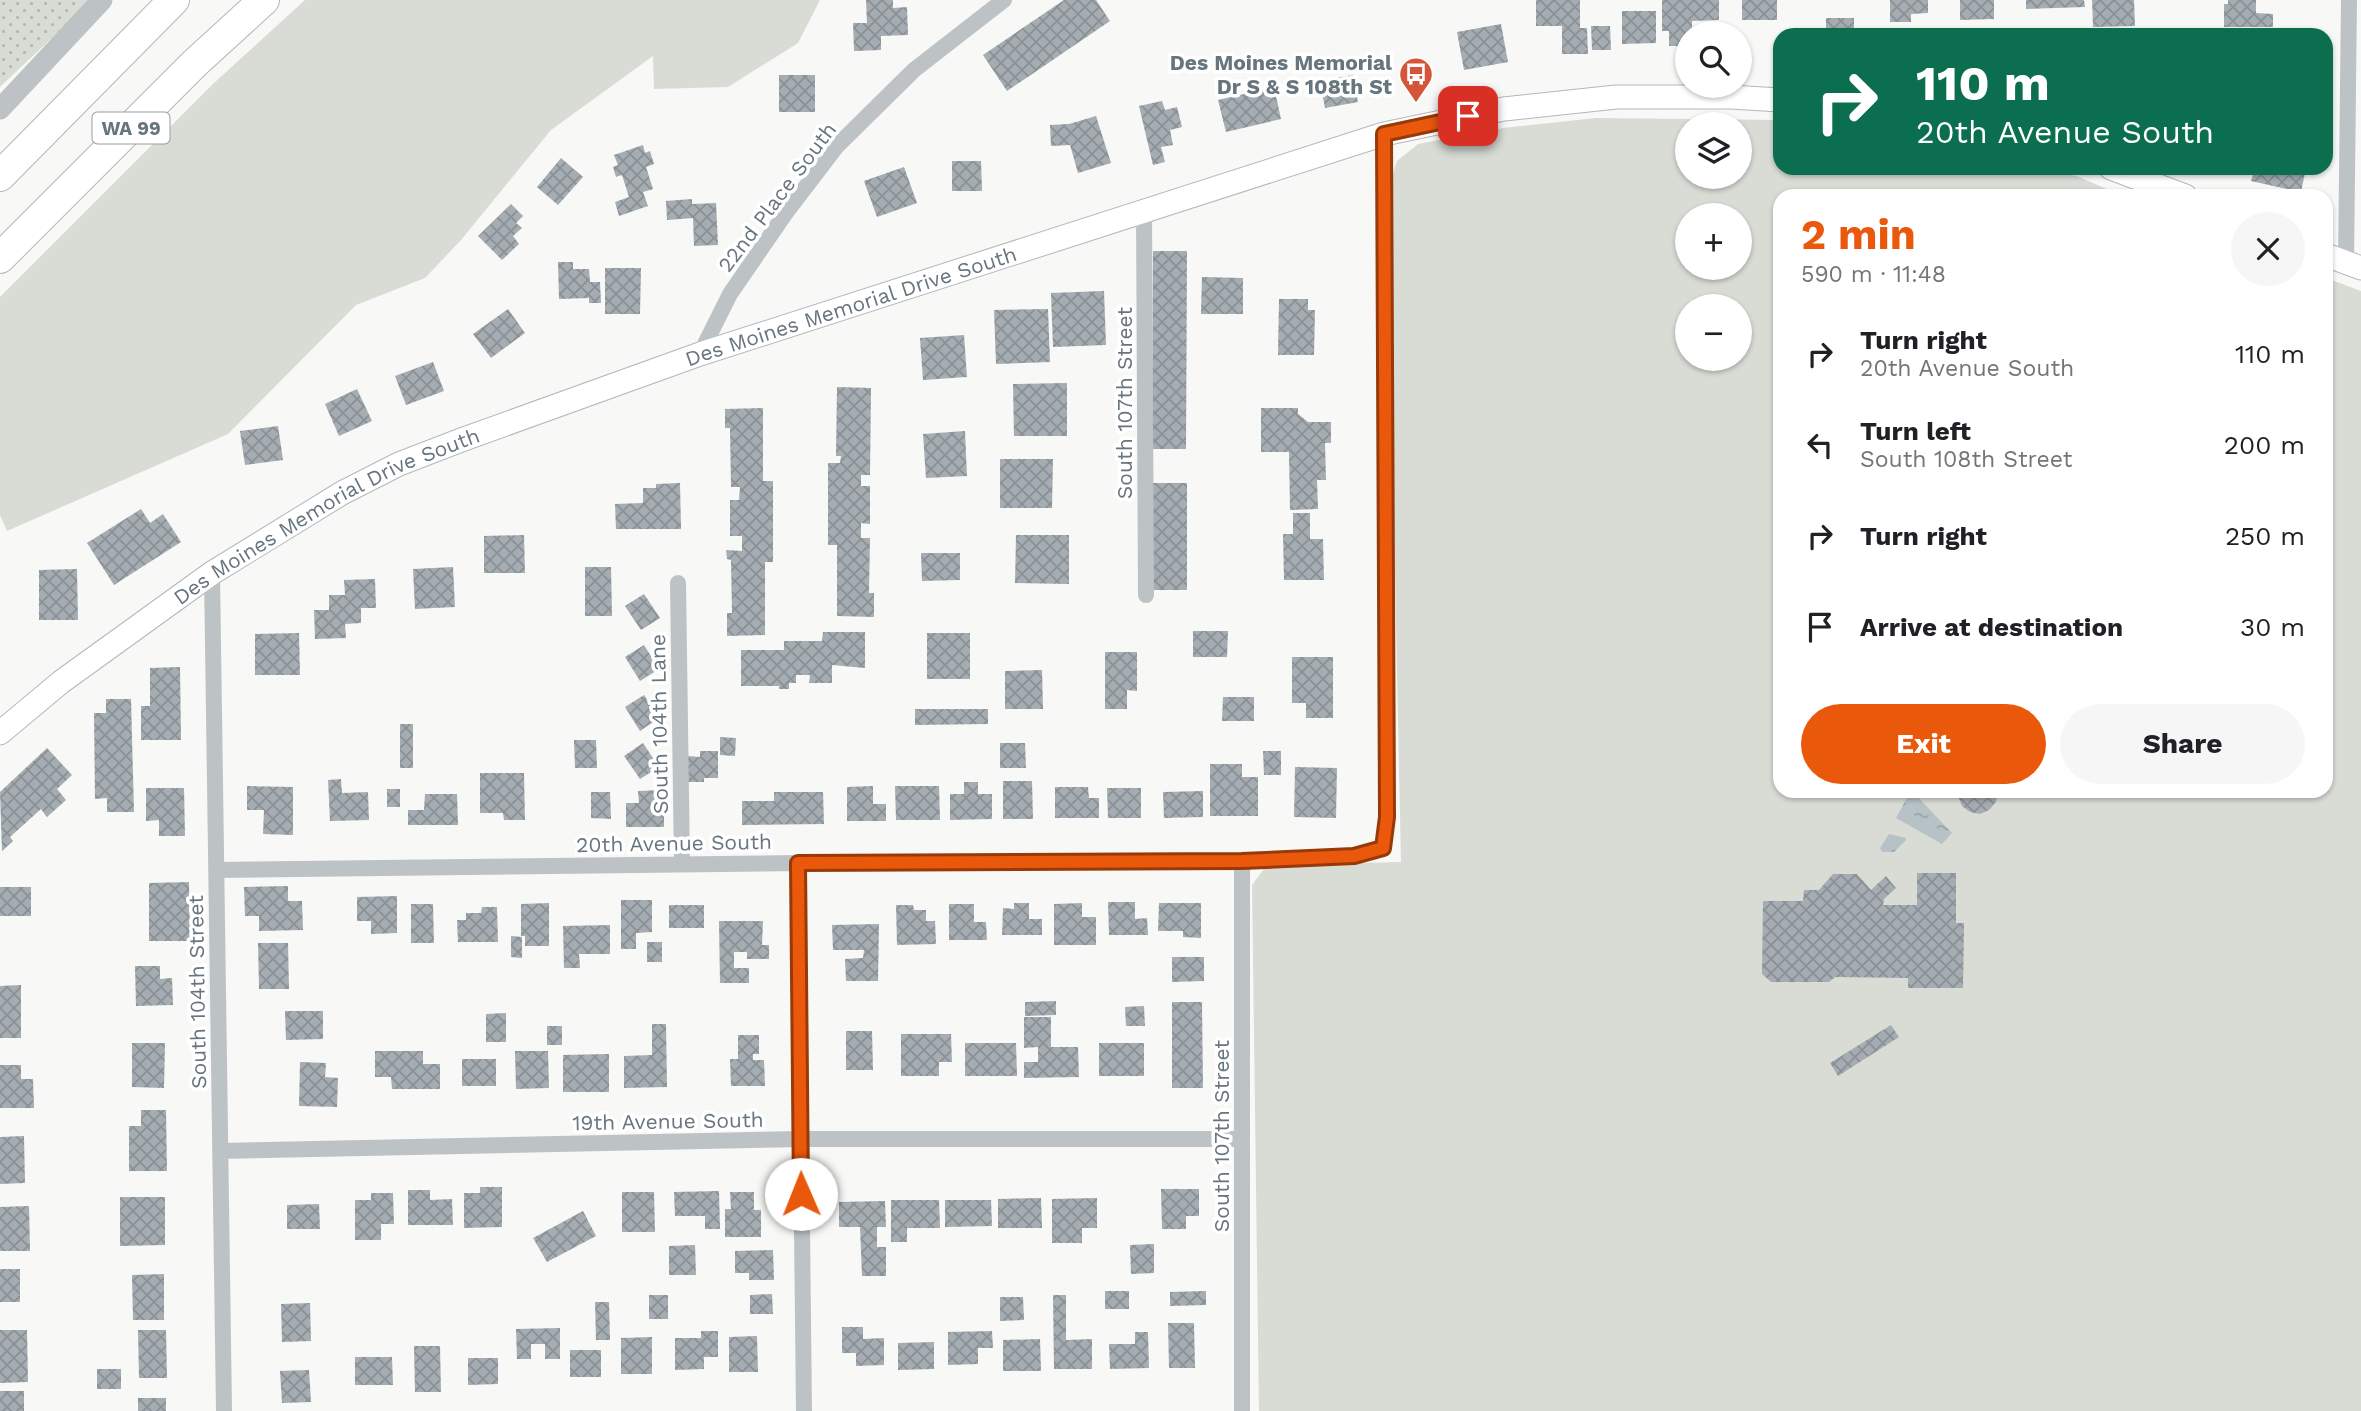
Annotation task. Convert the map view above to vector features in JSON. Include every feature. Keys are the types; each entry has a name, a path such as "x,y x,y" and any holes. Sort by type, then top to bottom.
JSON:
{"highway":[{"name":"WA 99","path":"0,176 174,0"},
{"name":"WA 99","path":"0,258 195,63 264,0"}],"main road":[{"name":"Des Moines Memorial Drive South","path":"0,733 61,682 212,573 342,493 399,464 476,434 700,354 1384,134 1504,109 1616,97 1773,100"},
{"path":"2130,175 2166,189"}],"street":[{"path":"0,109 102,0"},
{"name":"22nd Place South","path":"700,354 730,294 785,214 837,146 914,70 1004,0"},
{"path":"2344,262 2349,0"},
{"name":"20th Avenue South","path":"216,870 1242,861 1354,856 1383,848 1387,817 1384,134"},
{"name":"South 107th Street","path":"1144,210 1146,595"},
{"name":"South 104th Street","path":"212,573 223,1411"},
{"name":"South 104th Lane","path":"678,583 682,864"},
{"name":"South 107th Street","path":"1242,861 1242,1411"},
{"path":"798,863 804,1411"},
{"name":"19th Avenue South","path":"220,1151 800,1139 1242,1139"}],"shaded area":[{"path":"0,0 92,0 0,87"},
{"path":"305,0 820,0 798,43 728,87 654,89 653,56 551,130 461,240 425,278 356,305 228,434 7,531 0,515 0,297 214,83"},
{"path":"1596,118 1675,119 1675,189 1752,189 1752,120 1773,120 1773,175 2072,175 2107,189 1773,189 1773,798 2333,798 2333,281 2361,291 2361,1411 1259,1411 1252,885 1267,865 1401,862 1387,192 1397,161 1418,144 1503,128"}],"water":[{"path":"1907,798 1919,798 1952,833 1942,844 1896,818"},
{"path":"1889,834 1906,840 1894,852 1882,852 1880,848"}],"building":[{"path":"866,0 893,0 893,8 907,7 908,35 881,36 881,50 854,51 853,23 867,23"},
{"path":"1064,0 1096,0 1110,21 1007,91 983,55"},
{"path":"1536,0 1580,0 1580,28 1587,28 1588,54 1562,54 1562,26 1536,26"},
{"path":"1662,0 1719,0 1719,20 1675,21 1675,46 1669,46 1669,31 1662,31"},
{"path":"1742,0 1777,0 1777,20 1742,20"},
{"path":"1890,0 1928,0 1928,13 1911,14 1911,22 1890,22"},
{"path":"1960,0 1994,0 1994,19 1960,20"},
{"path":"2026,0 2084,0 2085,7 2026,9"},
{"path":"2092,0 2134,0 2135,26 2093,27"},
{"path":"2228,0 2256,0 2256,13 2273,14 2273,27 2224,27 2224,4 2228,4"},
{"path":"1622,11 1656,11 1656,43 1622,44"},
{"path":"1826,18 1854,18 1854,28 1826,28"},
{"path":"1501,24 1508,62 1464,70 1457,32"},
{"path":"1591,26 1610,26 1611,50 1592,50"},
{"path":"779,75 815,75 815,112 779,112"},
{"path":"1353,75 1358,102 1325,108 1320,81"},
{"path":"1274,87 1281,119 1226,132 1218,100"},
{"path":"1162,101 1165,110 1177,107 1182,127 1170,130 1173,145 1161,147 1165,162 1153,165 1139,106"},
{"path":"1096,116 1111,163 1078,173 1070,145 1051,146 1050,125 1069,124"},
{"path":"643,145 645,153 650,151 654,164 646,167 653,189 643,192 648,206 619,216 615,202 629,197 622,175 616,177 613,167 618,165 614,155"},
{"path":"561,158 583,177 558,205 537,187"},
{"path":"952,161 981,161 982,191 952,191"},
{"path":"904,167 917,203 877,217 864,181"},
{"path":"2253,175 2305,175 2302,189 2287,189 2251,181"},
{"path":"692,199 692,204 716,203 718,245 694,246 693,218 667,220 666,201"},
{"path":"511,204 523,216 516,223 522,228 513,236 519,244 502,260 478,236"},
{"path":"1153,251 1187,251 1186,449 1152,449"},
{"path":"558,262 573,262 573,269 589,269 590,282 600,282 601,303 589,303 589,298 559,299"},
{"path":"605,268 641,268 640,314 605,314"},
{"path":"1202,277 1243,278 1243,314 1201,314"},
{"path":"1104,291 1106,345 1053,347 1051,293"},
{"path":"1279,299 1308,299 1308,310 1315,310 1314,355 1278,355"},
{"path":"508,309 525,333 491,358 473,334"},
{"path":"1048,309 1050,362 996,364 994,310"},
{"path":"964,335 967,377 923,380 920,338"},
{"path":"433,362 444,391 406,405 395,376"},
{"path":"1067,383 1067,436 1014,436 1013,384"},
{"path":"837,387 871,388 870,475 861,475 861,486 870,486 870,524 861,523 861,538 870,538 869,593 874,593 874,617 837,616 837,545 828,545 828,463 840,463 841,456 836,456"},
{"path":"357,389 372,421 339,436 325,404"},
{"path":"763,408 763,481 773,481 773,562 765,562 765,635 727,636 727,613 732,613 731,560 727,559 726,550 742,551 742,536 730,536 730,500 739,500 740,487 731,487 730,428 725,428 725,409"},
{"path":"1261,408 1298,408 1298,414 1308,422 1331,422 1331,443 1325,443 1326,480 1317,480 1318,509 1290,510 1289,452 1261,452"},
{"path":"278,426 283,460 245,465 240,431"},
{"path":"965,431 967,476 926,478 923,434"},
{"path":"1000,459 1053,459 1052,508 1000,508"},
{"path":"680,483 681,529 616,529 615,504 643,503 643,488 656,488 656,484"},
{"path":"1152,483 1187,483 1187,590 1152,590"},
{"path":"141,509 150,523 163,514 181,542 114,585 87,543"},
{"path":"1293,513 1310,513 1310,539 1323,539 1324,580 1284,580 1283,534 1293,534"},
{"path":"524,535 525,573 484,573 484,536"},
{"path":"1016,535 1069,535 1069,584 1015,583"},
{"path":"921,553 960,553 960,580 922,581"},
{"path":"453,567 455,607 415,609 413,569"},
{"path":"585,567 611,567 612,616 585,616"},
{"path":"77,569 78,620 39,620 39,570"},
{"path":"375,579 376,608 361,608 361,623 345,624 346,638 315,639 314,610 329,610 329,595 345,595 344,580"},
{"path":"644,594 660,618 641,630 625,606"},
{"path":"1193,631 1228,631 1227,657 1193,657"},
{"path":"823,632 865,632 865,668 832,665 832,683 809,683 810,675 796,675 796,683 789,683 789,689 779,689 779,686 741,686 741,650 784,650 784,641 822,641"},
{"path":"299,633 300,675 255,675 255,634"},
{"path":"927,633 970,633 970,679 927,679"},
{"path":"644,645 659,669 640,681 625,657"},
{"path":"1105,652 1137,652 1137,691 1127,690 1127,709 1105,709"},
{"path":"1292,657 1333,657 1333,718 1306,718 1306,703 1292,703"},
{"path":"180,667 181,740 141,740 141,706 150,706 150,668"},
{"path":"1042,670 1043,709 1005,709 1005,671"},
{"path":"644,695 659,718 640,731 625,707"},
{"path":"1223,697 1254,697 1254,721 1222,721"},
{"path":"106,699 131,699 134,812 107,812 107,798 95,799 94,713 106,713"},
{"path":"915,709 988,709 988,724 915,725"},
{"path":"400,724 413,724 413,768 400,768"},
{"path":"720,737 736,738 735,756 720,755"},
{"path":"574,740 596,740 597,768 575,768"},
{"path":"643,743 659,767 640,779 624,756"},
{"path":"1000,743 1025,743 1026,768 1000,768"},
{"path":"47,748 72,775 57,789 66,800 47,817 41,809 10,837 13,841 2,851 0,792"},
{"path":"700,751 718,751 718,778 704,778 704,782 687,782 688,756 700,757"},
{"path":"1263,751 1281,751 1281,775 1264,775"},
{"path":"1210,764 1242,764 1242,777 1258,777 1258,816 1210,816"},
{"path":"1295,767 1337,768 1336,818 1294,817"},
{"path":"480,773 524,773 525,820 504,820 503,813 480,813"},
{"path":"341,779 342,793 368,792 369,820 330,821 328,780"},
{"path":"1003,781 1032,781 1033,819 1003,819"},
{"path":"964,782 978,782 978,794 992,794 992,819 950,820 950,794 964,794"},
{"path":"247,786 293,787 293,835 263,834 264,810 247,810"},
{"path":"873,786 873,804 886,804 886,821 847,821 847,787"},
{"path":"895,786 939,786 940,820 896,820"},
{"path":"1055,787 1088,787 1089,798 1099,798 1099,818 1055,818"},
{"path":"146,788 184,788 185,836 159,836 159,820 146,821"},
{"path":"1107,788 1141,788 1141,818 1108,818"},
{"path":"387,789 400,789 400,807 387,807"},
{"path":"664,790 664,827 626,827 626,803 639,803 638,791"},
{"path":"1203,791 1203,817 1164,818 1163,792"},
{"path":"591,792 610,792 611,819 591,818"},
{"path":"774,792 823,792 824,824 742,825 742,801 774,801"},
{"path":"425,794 457,794 458,825 408,825 408,810 424,810"},
{"path":"1959,798 1997,798 1989,810 1980,814 1970,812 1962,806"},
{"path":"1917,873 1956,873 1956,923 1964,923 1963,988 1908,988 1908,978 1835,977 1829,982 1771,982 1762,974 1763,901 1803,901 1804,890 1819,890 1833,874 1857,874 1871,890 1886,876 1896,888 1884,899 1883,905 1917,905"},
{"path":"189,882 190,941 149,941 149,883"},
{"path":"288,886 288,901 302,901 303,930 259,931 259,916 245,916 244,887"},
{"path":"0,887 31,887 31,916 0,916"},
{"path":"397,896 397,933 371,934 371,921 357,921 357,897"},
{"path":"621,900 652,900 652,932 636,933 636,949 621,949"},
{"path":"1108,902 1135,902 1135,919 1147,918 1148,935 1109,935"},
{"path":"549,903 549,946 525,946 525,936 521,936 521,904"},
{"path":"1014,903 1029,903 1029,919 1042,919 1042,935 1002,935 1003,908 1014,909"},
{"path":"1082,903 1082,917 1096,917 1096,945 1054,945 1054,904"},
{"path":"1159,903 1201,903 1201,938 1183,937 1183,931 1158,931"},
{"path":"411,904 433,904 434,943 411,943"},
{"path":"949,904 974,904 974,922 986,922 987,940 949,940"},
{"path":"669,905 704,905 704,928 669,928"},
{"path":"896,905 913,905 914,910 926,910 926,921 935,921 936,944 897,945"},
{"path":"482,907 497,907 498,942 458,942 457,920 466,920 466,913 481,913"},
{"path":"719,921 763,921 762,945 769,945 769,959 747,959 747,952 734,952 734,968 749,968 749,983 720,983"},
{"path":"879,924 878,981 846,981 845,959 863,958 864,950 833,950 832,925"},
{"path":"610,925 610,954 579,954 580,968 564,968 563,926"},
{"path":"511,936 522,937 522,958 511,957"},
{"path":"647,942 662,942 662,962 647,962"},
{"path":"258,943 288,943 289,989 259,989"},
{"path":"1172,957 1204,957 1204,981 1172,982"},
{"path":"135,966 160,966 160,979 172,978 173,1005 136,1006"},
{"path":"21,985 21,1038 0,1038 0,986"},
{"path":"1056,1001 1056,1015 1025,1016 1025,1002"},
{"path":"1172,1002 1202,1002 1203,1088 1172,1088"},
{"path":"1144,1006 1145,1026 1126,1026 1125,1007"},
{"path":"285,1011 323,1011 323,1039 286,1040"},
{"path":"506,1013 506,1042 486,1042 486,1014"},
{"path":"1024,1017 1051,1017 1051,1047 1078,1047 1079,1077 1024,1078 1024,1062 1038,1062 1038,1047 1024,1048"},
{"path":"652,1024 666,1024 667,1087 624,1088 624,1056 652,1055"},
{"path":"1891,1025 1899,1037 1838,1076 1830,1063"},
{"path":"547,1026 562,1026 562,1045 547,1045"},
{"path":"846,1031 872,1031 873,1070 846,1070"},
{"path":"901,1034 951,1034 952,1062 939,1062 939,1076 901,1076"},
{"path":"738,1035 759,1035 759,1054 753,1054 753,1060 764,1060 765,1086 731,1086 730,1059 738,1059"},
{"path":"132,1043 165,1043 164,1088 132,1087"},
{"path":"965,1043 1016,1043 1017,1076 965,1076"},
{"path":"1099,1043 1144,1043 1144,1076 1099,1076"},
{"path":"375,1051 423,1051 423,1064 440,1064 440,1089 392,1089 391,1077 375,1077"},
{"path":"515,1051 548,1051 549,1088 516,1089"},
{"path":"609,1054 609,1092 563,1092 563,1055"},
{"path":"462,1059 496,1059 496,1086 462,1086"},
{"path":"300,1062 326,1063 325,1077 338,1078 337,1107 299,1106"},
{"path":"0,1065 21,1065 21,1079 33,1079 34,1108 0,1108"},
{"path":"141,1110 166,1110 167,1171 129,1171 129,1126 141,1126"},
{"path":"24,1136 25,1183 0,1184 0,1137"},
{"path":"480,1187 502,1187 502,1227 464,1228 464,1193 480,1193"},
{"path":"1161,1189 1199,1189 1199,1216 1186,1216 1186,1229 1162,1229"},
{"path":"408,1190 430,1190 430,1200 452,1199 453,1225 408,1225"},
{"path":"719,1191 720,1229 705,1229 705,1216 675,1216 674,1192"},
{"path":"622,1192 654,1192 655,1232 622,1232"},
{"path":"730,1192 754,1192 754,1210 761,1210 761,1237 725,1237 725,1209 731,1209"},
{"path":"371,1193 393,1193 394,1224 381,1224 381,1240 355,1240 355,1200 371,1200"},
{"path":"120,1197 165,1197 165,1245 120,1246"},
{"path":"1041,1198 1042,1228 998,1228 998,1199"},
{"path":"1097,1198 1097,1228 1082,1228 1082,1243 1052,1243 1052,1199"},
{"path":"891,1200 939,1200 940,1228 907,1228 907,1242 891,1242"},
{"path":"945,1200 991,1200 992,1226 945,1227"},
{"path":"885,1201 886,1227 877,1227 877,1247 886,1247 886,1276 862,1276 860,1227 839,1227 839,1202"},
{"path":"319,1204 320,1229 287,1229 287,1205"},
{"path":"29,1206 30,1251 0,1251 0,1207"},
{"path":"583,1211 596,1236 547,1262 533,1238"},
{"path":"1154,1244 1154,1273 1131,1274 1130,1245"},
{"path":"695,1245 696,1275 669,1275 669,1246"},
{"path":"773,1250 774,1280 749,1280 749,1273 735,1273 735,1251"},
{"path":"0,1269 20,1269 20,1302 0,1302"},
{"path":"164,1274 164,1320 133,1320 132,1275"},
{"path":"1105,1291 1129,1291 1129,1309 1105,1309"},
{"path":"1206,1291 1206,1305 1170,1306 1170,1292"},
{"path":"772,1294 773,1314 750,1314 750,1295"},
{"path":"649,1295 668,1295 668,1319 649,1319"},
{"path":"1053,1295 1066,1295 1066,1340 1092,1339 1092,1369 1054,1369"},
{"path":"1000,1297 1023,1297 1024,1320 1000,1321"},
{"path":"595,1302 609,1302 610,1340 596,1340"},
{"path":"310,1303 311,1341 282,1342 281,1304"},
{"path":"1168,1323 1194,1323 1195,1368 1169,1368"},
{"path":"842,1327 863,1327 863,1339 884,1338 884,1365 856,1366 856,1353 842,1353"},
{"path":"560,1328 560,1359 545,1359 545,1344 531,1344 531,1359 517,1359 516,1329"},
{"path":"0,1330 27,1330 28,1382 0,1383"},
{"path":"138,1330 166,1330 167,1378 139,1378"},
{"path":"701,1331 718,1331 718,1357 704,1357 704,1369 675,1370 675,1338 701,1338"},
{"path":"992,1331 993,1348 978,1348 978,1364 948,1365 948,1332"},
{"path":"1135,1332 1148,1332 1149,1368 1110,1369 1109,1344 1135,1344"},
{"path":"757,1336 758,1372 729,1372 729,1337"},
{"path":"652,1337 652,1374 621,1374 621,1338"},
{"path":"1040,1339 1041,1371 1003,1371 1003,1340"},
{"path":"934,1342 934,1369 898,1370 898,1343"},
{"path":"414,1346 440,1346 441,1392 415,1392"},
{"path":"570,1350 601,1350 601,1377 570,1377"},
{"path":"355,1357 392,1357 393,1385 355,1385"},
{"path":"468,1358 498,1358 498,1384 468,1385"},
{"path":"97,1369 121,1369 121,1389 97,1389"},
{"path":"309,1370 311,1402 282,1403 280,1371"},
{"path":"0,1391 24,1391 24,1411 0,1411"},
{"path":"138,1398 166,1398 166,1411 138,1411"}],"place":[{"name":"Des Moines Memorial Dr S & S 108th St","path":"1416,104"}],"route":[{"path":"801,1194 798,863 1242,861 1354,856 1383,848 1387,817 1384,134 1468,116"}]}
